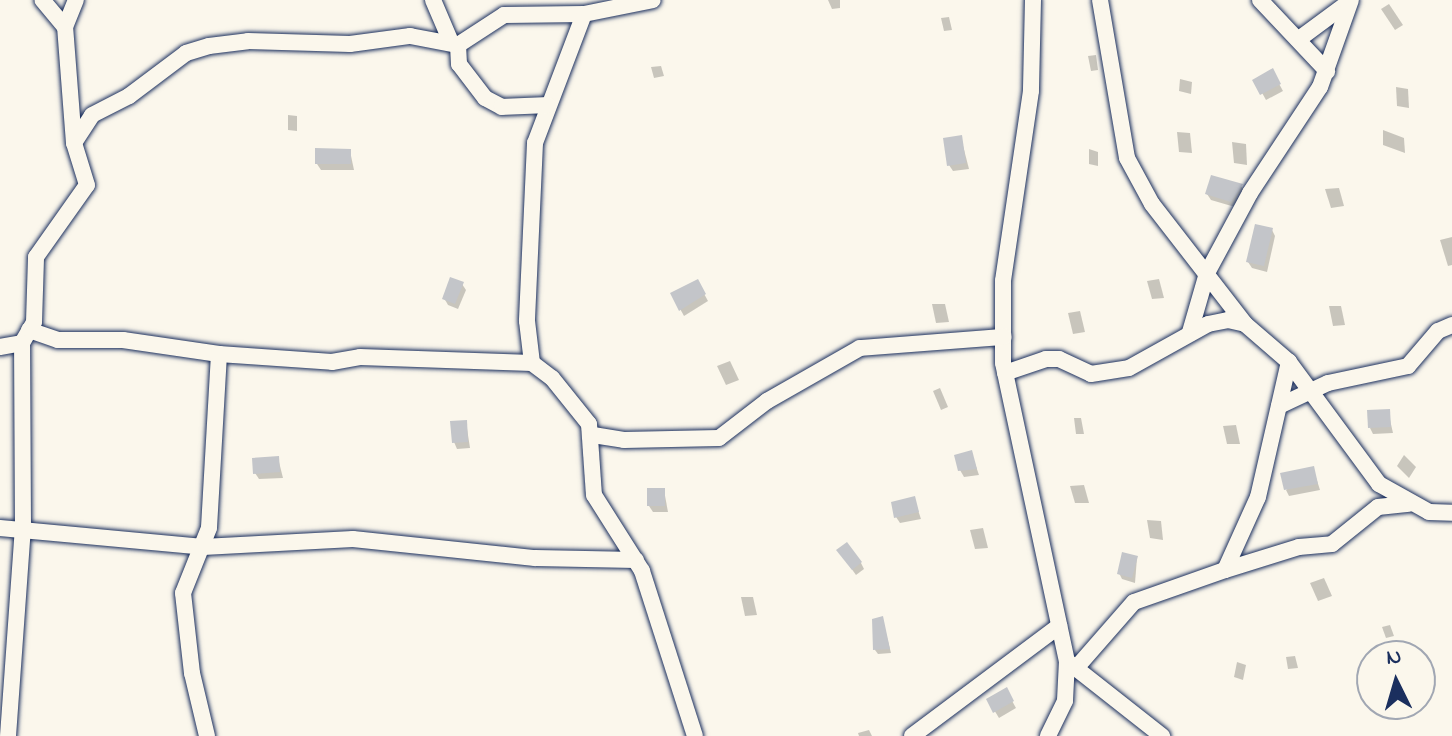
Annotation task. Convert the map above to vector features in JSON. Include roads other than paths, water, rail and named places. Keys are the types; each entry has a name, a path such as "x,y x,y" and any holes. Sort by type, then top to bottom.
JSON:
{"street":[{"path":"42,0 65,27"},
{"path":"8,736 23,527 26,336 38,288 36,257 87,185 74,143 65,27 76,0"},
{"path":"433,0 455,43 459,64 485,98 502,107 547,105"},
{"path":"74,143 92,115 129,96 186,53 209,46 248,41 350,44 410,36 455,43 504,15 584,14 653,0"},
{"path":"1033,0 1031,91 1009,220 1004,337 1005,373 1059,626 1072,664 1065,701 1048,736"},
{"path":"1100,0 1127,158 1152,204 1245,324 1289,362 1367,472 1410,504"},
{"path":"1260,0 1327,71"},
{"path":"1190,332 1207,273 1250,193 1327,71 1350,1"},
{"path":"1299,39 1350,1"},
{"path":"584,14 535,143 527,321 532,363 570,398 593,435 594,495 636,560 695,736"},
{"path":"1005,373 1046,359 1059,359 1091,374 1129,368 1190,332 1228,320 1245,324"},
{"path":"1279,406 1314,394 1328,383 1408,366 1438,331 1452,325"},
{"path":"0,347 26,336 58,340 123,340 219,354 332,362 360,357 532,363"},
{"path":"593,435 624,440 719,438 767,401 860,348 1004,337"},
{"path":"205,734 183,593 209,528 219,354"},
{"path":"1225,570 1258,497 1289,362"},
{"path":"1072,664 1134,602 1290,549 1332,544 1378,507 1410,504 1452,513"},
{"path":"0,528 23,527 203,547 353,539 535,558 636,560"},
{"path":"912,736 1059,626"},
{"path":"1072,664 1162,736"}]}
